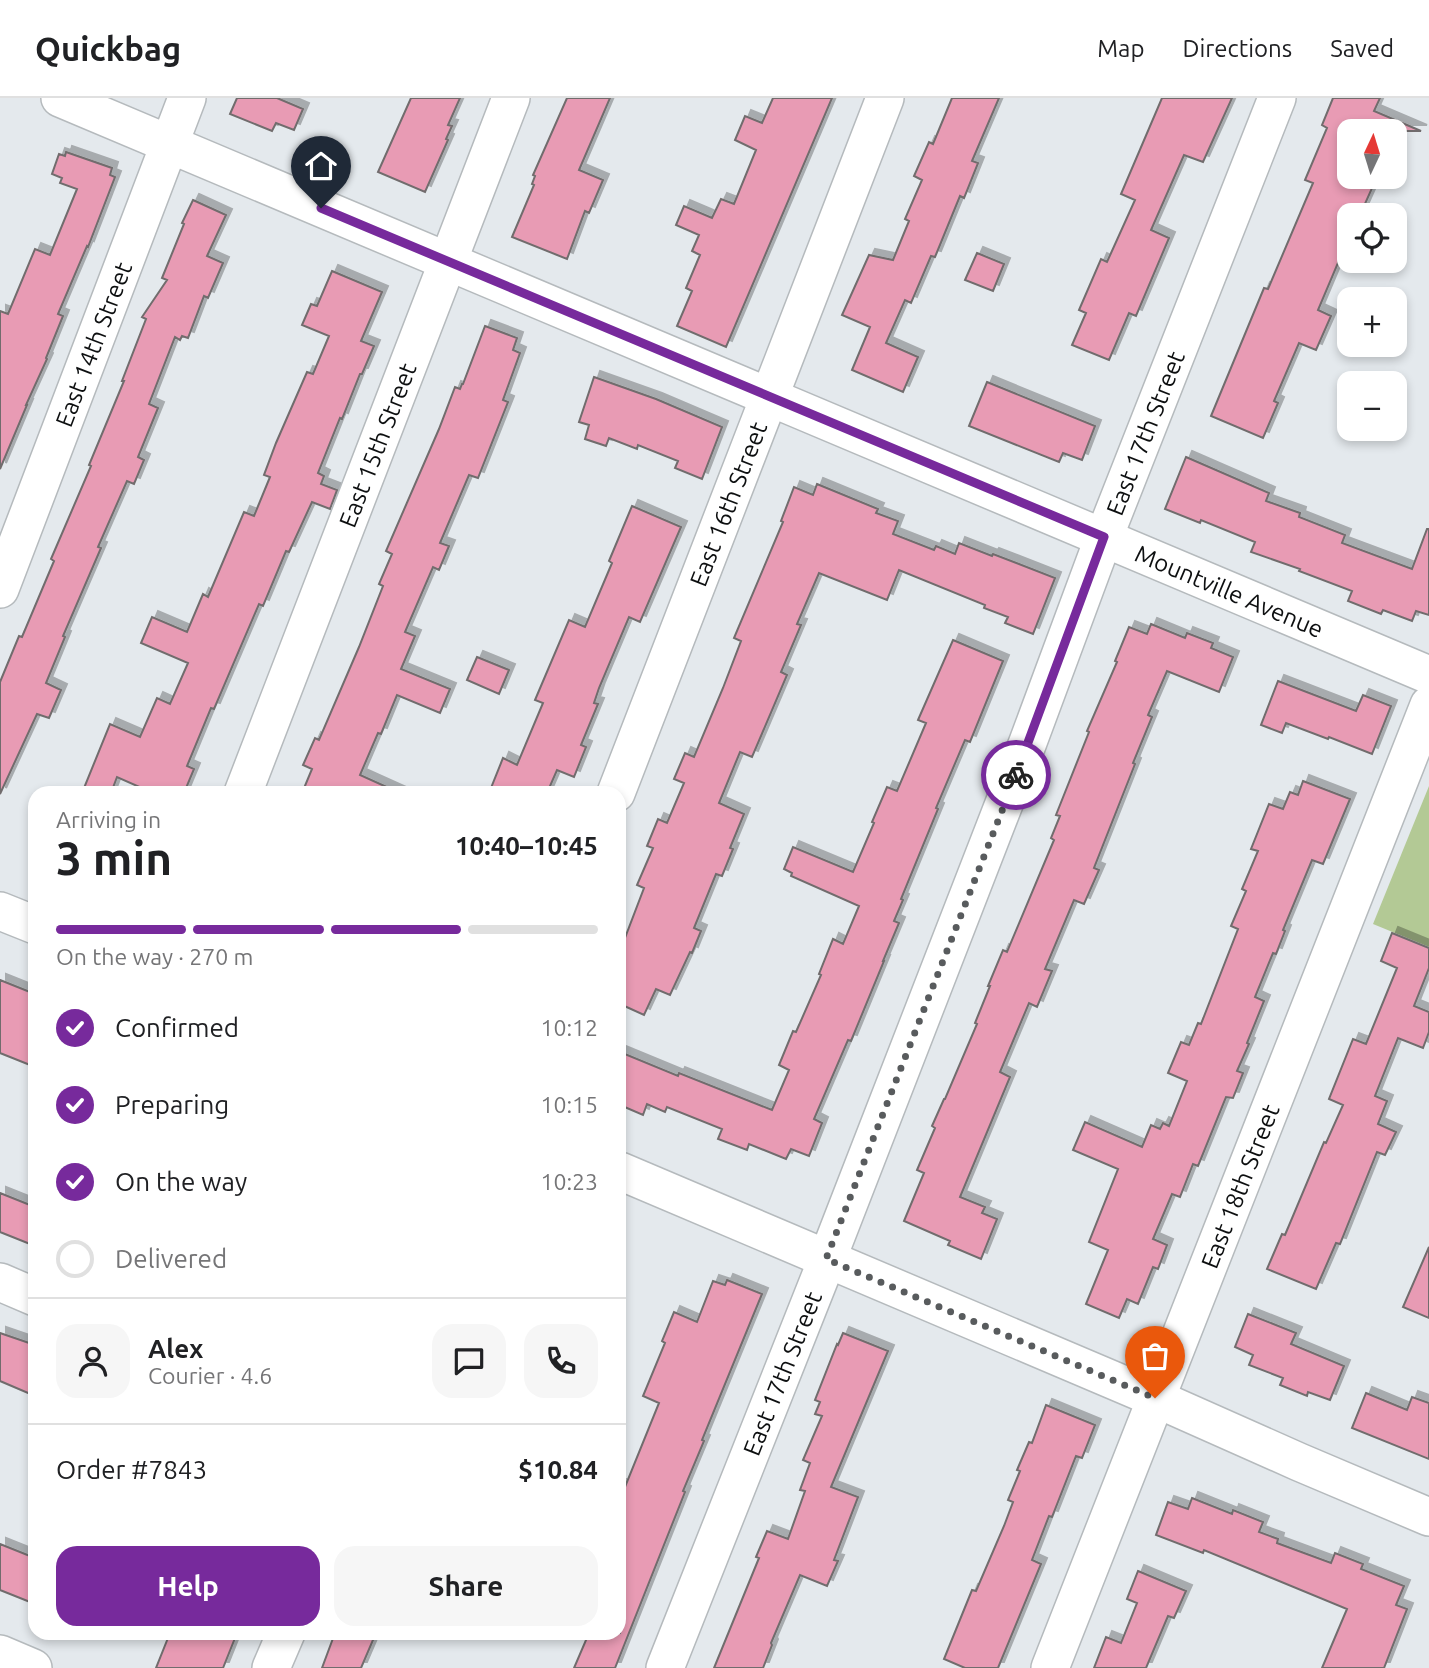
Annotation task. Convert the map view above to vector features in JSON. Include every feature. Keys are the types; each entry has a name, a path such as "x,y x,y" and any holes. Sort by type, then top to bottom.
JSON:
{"street":[{"name":"Mountville Avenue","path":"60,98 1429,675"},
{"name":"East 14th Street","path":"0,589 187,98"},
{"name":"East 15th Street","path":"246,786 511,98"},
{"name":"East 16th Street","path":"619,786 885,98"},
{"name":"East 17th Street","path":"665,1668 1028,742 1104,537 1278,98"},
{"name":"East 18th Street","path":"1050,1668 1429,705"},
{"path":"0,911 28,922"},
{"path":"626,1174 1429,1517"},
{"path":"0,1282 28,1294"},
{"path":"271,1668 283,1640"},
{"path":"0,1654 33,1668"}],"green space":[{"path":"1429,786 1429,947 1373,924"}],"building":[{"path":"237,98 277,98 303,109 294,130 276,123 272,131 230,114"},
{"path":"411,98 460,98 448,125 452,126 446,139 448,140 425,192 378,172"},
{"path":"567,98 610,98 579,170 603,180 589,213 585,211 567,259 512,237 534,185 533,175"},
{"path":"773,98 832,98 726,347 677,326 692,291 686,288 700,255 692,251 699,235 676,225 684,206 712,218 721,199 734,204 756,150 735,140 745,116 762,123"},
{"path":"952,98 999,98 972,161 978,163 964,198 960,196 935,257 931,256 911,303 905,300 886,343 918,357 903,392 852,370 870,327 842,315 869,255 893,260 909,221 905,219 922,180 914,176 929,142 933,144"},
{"path":"1162,98 1232,98 1203,162 1184,155 1151,230 1169,238 1136,316 1129,313 1109,360 1072,345 1086,313 1079,310 1101,259 1107,262 1135,200 1121,194"},
{"path":"1333,98 1380,98 1374,111 1393,119 1337,119 1337,189 1372,189 1365,203 1337,203 1337,265 1318,310 1331,316 1316,350 1299,343 1274,401 1278,403 1263,438 1211,416 1264,288 1268,289 1313,183 1305,180 1327,128 1322,125"},
{"path":"1407,125 1421,131 1407,131"},
{"path":"66,152 112,168 110,175 115,177 58,314 63,316 47,359 0,469 0,311 8,314 35,249 50,255 77,189 60,183 62,178 52,174 59,154 65,156"},
{"path":"193,200 226,215 207,256 223,263 208,298 204,296 188,338 182,336 180,340 175,337 149,404 158,408 138,457 144,460 134,484 127,481 98,547 101,548 46,683 61,690 49,718 37,714 0,794 0,682 19,636 22,637 54,561 51,559 91,466 89,465 146,319 142,317 167,280 162,278"},
{"path":"977,253 1004,264 993,291 965,280"},
{"path":"332,271 382,292 361,341 374,346 318,473 324,476 321,484 337,490 330,509 312,502 289,552 286,551 263,606 259,604 214,709 211,708 187,766 194,769 187,786 137,786 117,777 114,786 85,786 110,724 140,737 157,698 170,704 188,663 141,643 152,617 187,632 203,594 208,597 244,512 254,516 270,477 264,475 276,443 307,372 313,374 329,336 302,325 311,304 317,306"},
{"path":"485,326 517,338 513,350 520,353 503,400 508,402 478,478 469,475 440,543 449,546 439,570 433,567 405,632 415,636 401,669 450,689 440,713 397,695 360,775 384,786 305,786 312,769 303,765 315,738 319,740 383,586 379,584 392,554 386,551 455,387 460,389"},
{"path":"594,377 722,427 702,479 675,468 678,461 638,445 637,449 609,438 606,446 585,439 589,425 579,422"},
{"path":"987,382 1095,426 1082,460 1063,453 1059,462 969,426"},
{"path":"1186,457 1269,493 1266,501 1300,513 1299,517 1345,535 1342,543 1412,569 1429,529 1429,615 1416,611 1412,621 1383,610 1381,614 1348,601 1352,591 1251,552 1255,542 1165,509"},
{"path":"817,484 878,509 876,513 898,521 893,534 934,550 936,546 955,554 959,543 1055,578 1033,634 1005,623 1008,617 984,608 985,605 899,570 887,600 819,573 797,624 801,625 781,672 787,675 752,757 740,752 719,803 744,814 722,876 716,874 694,928 701,931 670,995 656,989 644,1015 626,1007 626,935 644,888 637,885 653,848 647,846 658,819 667,823 684,783 674,779 685,753 694,757 723,688 741,641 734,638 783,522 781,521 794,487 813,495"},
{"path":"632,506 681,527 640,622 629,617 599,688 594,703 598,704 581,745 586,747 574,777 557,770 550,786 492,786 503,758 517,765 543,703 535,700 569,620 585,627 612,563 609,561"},
{"path":"1151,624 1185,638 1187,633 1213,643 1211,648 1233,657 1219,692 1167,671 1148,715 1152,717 1094,868 1099,870 1084,904 1074,900 1045,969 1052,971 1037,1007 1029,1003 1000,1072 1010,1077 960,1197 985,1207 982,1213 997,1219 981,1259 948,1245 950,1241 904,1221 924,1173 917,1170 935,1128 932,1126 977,1024 975,1023 988,986 1003,950 1007,952 1054,840 1051,838 1060,816 1056,815 1129,627 1147,634"},
{"path":"953,640 1003,661 970,742 965,740 936,808 938,809 901,899 903,900 894,921 899,923 851,1041 848,1040 814,1119 822,1123 809,1156 791,1149 786,1159 749,1144 747,1150 718,1139 722,1129 667,1107 665,1112 647,1104 643,1115 626,1108 626,1054 772,1110 789,1070 779,1065 793,1031 796,1032 821,975 819,974 833,939 843,944 859,906 791,876 792,873 784,869 793,847 853,872 887,787 897,791 926,723 918,720"},
{"path":"477,657 509,670 499,694 467,680"},
{"path":"1278,681 1356,711 1363,695 1391,706 1372,754 1286,723 1282,733 1261,725"},
{"path":"1303,781 1350,799 1323,864 1312,860 1276,954 1273,953 1255,997 1264,1001 1237,1071 1243,1073 1233,1098 1226,1097 1198,1166 1193,1164 1180,1197 1172,1194 1153,1239 1167,1245 1158,1269 1153,1267 1138,1304 1127,1299 1119,1318 1086,1304 1108,1250 1089,1242 1118,1169 1073,1150 1085,1122 1142,1147 1151,1125 1160,1129 1163,1123 1169,1126 1187,1081 1168,1073 1181,1042 1189,1045 1198,1023 1201,1024 1238,929 1231,926 1246,891 1242,889 1258,851 1251,849 1269,804 1283,809 1290,792 1298,795"},
{"path":"1392,933 1429,948 1429,968 1414,1006 1429,1012 1429,1032 1423,1048 1398,1038 1375,1096 1387,1101 1378,1124 1396,1132 1385,1155 1377,1152 1340,1244 1336,1243 1316,1289 1267,1269 1343,1105 1329,1099 1353,1039 1366,1044 1397,968 1381,961"},
{"path":"0,980 28,991 28,1064 0,1053"},
{"path":"0,1193 28,1204 28,1243 0,1232"},
{"path":"1429,1247 1429,1318 1403,1307"},
{"path":"727,1280 762,1294 702,1440 704,1441 683,1491 685,1492 615,1668 574,1668 586,1640 626,1640 626,1485 659,1403 643,1396 665,1343 662,1341 674,1312 697,1322 713,1281 725,1285"},
{"path":"1248,1314 1296,1333 1291,1344 1344,1366 1330,1400 1308,1392 1307,1396 1280,1385 1283,1378 1249,1365 1253,1355 1235,1347"},
{"path":"0,1333 28,1343 28,1393 0,1381"},
{"path":"843,1333 888,1351 831,1487 858,1497 834,1560 838,1561 827,1586 800,1575 763,1668 714,1668 759,1558 756,1557 767,1531 788,1539 805,1491 800,1490 810,1463 803,1460 822,1416 815,1414 820,1402 815,1400"},
{"path":"1366,1393 1407,1410 1412,1397 1429,1403 1429,1459 1352,1428"},
{"path":"1046,1405 1095,1425 1082,1458 1076,1456 1052,1517 1049,1516 1032,1560 1041,1564 998,1668 965,1668 944,1659 972,1590 976,1591 1004,1526 1013,1502 1008,1500 1020,1471 1017,1470 1029,1442 1032,1443"},
{"path":"1192,1498 1232,1514 1233,1510 1263,1522 1259,1532 1278,1539 1277,1543 1331,1563 1335,1553 1363,1564 1361,1569 1404,1586 1396,1605 1407,1609 1384,1668 1322,1668 1347,1609 1204,1550 1203,1553 1156,1535 1168,1502 1188,1509"},
{"path":"0,1544 28,1555 28,1601 0,1590"},
{"path":"1138,1571 1186,1591 1174,1618 1168,1616 1146,1668 1094,1668 1106,1637 1121,1643 1137,1603 1127,1599"},
{"path":"167,1640 234,1640 223,1668 156,1668"},
{"path":"332,1640 373,1640 361,1668 322,1668"}],"way so far":[{"path":"1016,775 826,1259 1155,1398"}],"route":[{"path":"321,208 1104,537 1016,775"}]}
